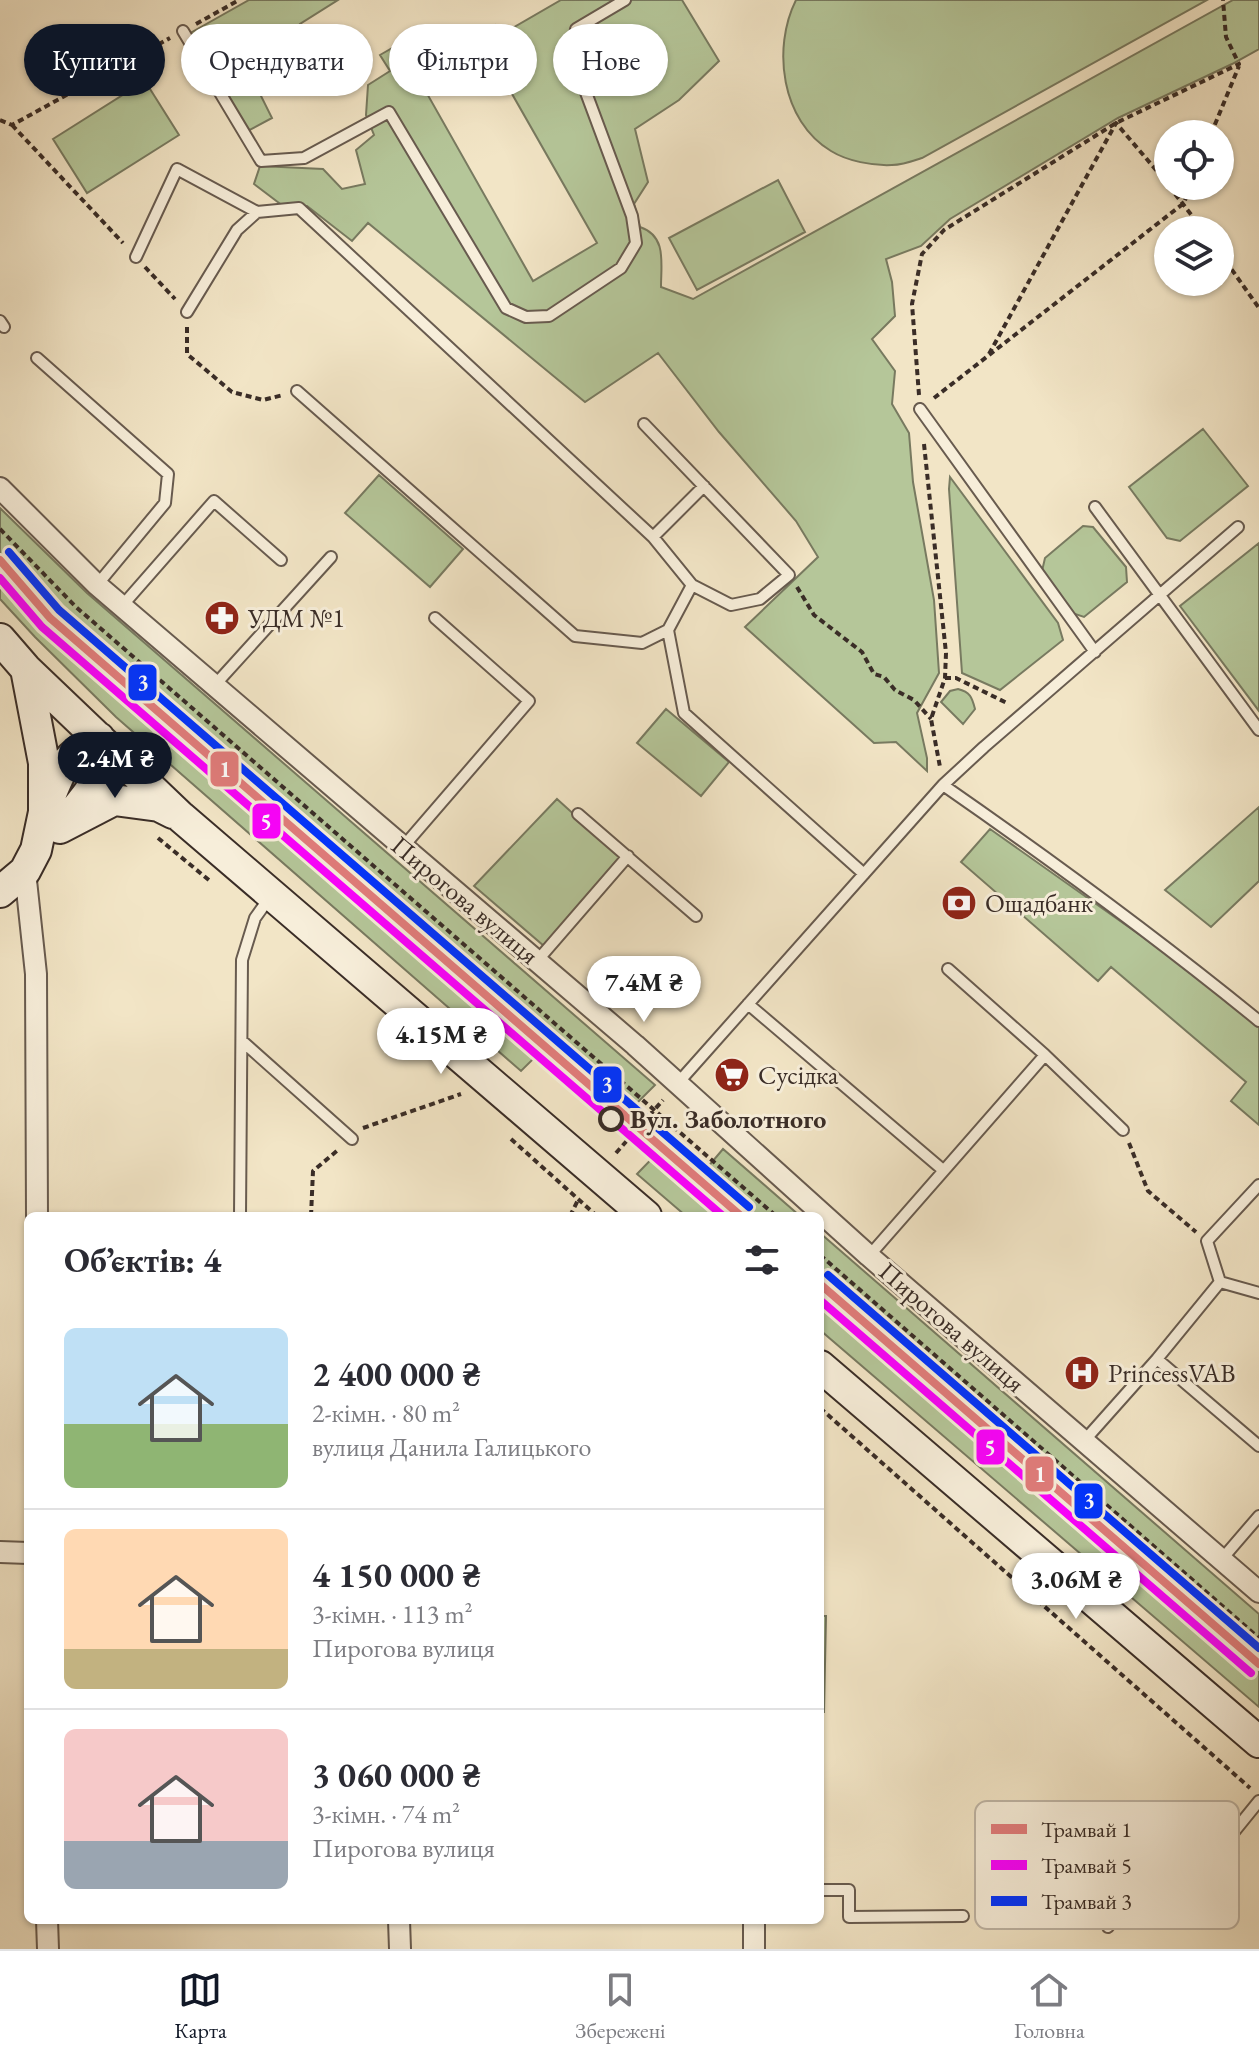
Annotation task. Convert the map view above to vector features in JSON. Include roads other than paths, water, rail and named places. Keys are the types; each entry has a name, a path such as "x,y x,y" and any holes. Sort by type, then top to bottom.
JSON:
{"main road":[{"path":"0,639 26,669 181,817 641,1212"},
{"path":"26,669 52,820"},
{"path":"0,892 30,861 52,820 88,792 105,767 103,743"},
{"path":"52,820 114,800 159,806 181,817"},
{"path":"824,1369 1259,1742"}],"street":[{"name":"Пирогова вулиця","path":"0,488 97,585 678,1083 820,1212"},
{"path":"30,861 36,974 37,1212"},
{"name":"Пирогова вулиця","path":"824,1215 1259,1592"},
{"path":"0,1552 24,1553"},
{"path":"47,1924 48,1949"},
{"path":"399,1924 400,1949"},
{"path":"754,1924 754,1949"}],"lane":[{"path":"222,96 261,161 304,158 389,112 506,308 526,317 549,316 621,268 636,243 632,216 572,55 576,29 625,0"},
{"path":"136,257 177,169 257,212 299,208 653,537 692,585 731,605 760,599 789,575 644,424"},
{"path":"187,312 237,230 257,212"},
{"path":"37,358 168,474 165,503 97,585"},
{"path":"297,391 575,636 642,643 668,630 692,585"},
{"path":"920,409 1095,652"},
{"path":"653,537 704,486"},
{"path":"122,606 214,501 281,560"},
{"path":"1095,507 1259,731"},
{"path":"678,1083 943,785 1238,527"},
{"path":"214,686 331,557"},
{"path":"403,847 529,701 435,618"},
{"path":"668,630 684,713 864,874"},
{"path":"943,785 1180,956 1259,1021"},
{"path":"578,814 696,916"},
{"path":"537,961 628,856"},
{"path":"240,1212 242,960 255,918 272,895"},
{"path":"948,969 1123,1130"},
{"path":"748,1004 943,1170"},
{"path":"242,1041 352,1139"},
{"path":"869,1256 1045,1055"},
{"path":"1220,1282 1207,1241 1259,1185"},
{"path":"1220,1282 1259,1293"},
{"path":"1084,1441 1220,1282"},
{"path":"1157,1359 1259,1446"},
{"path":"1222,1559 1259,1516"},
{"path":"1239,1824 1259,1798"},
{"path":"824,1890 849,1890 849,1917 963,1916"}],"tram line":[{"name":"3","path":"9,552 59,610 749,1207"},
{"name":"1","path":"0,560 50,618 736,1212"},
{"name":"5","path":"0,578 42,627 718,1212"},
{"name":"3","path":"828,1275 1259,1648"},
{"name":"1","path":"824,1287 1259,1664"},
{"name":"5","path":"824,1303 1251,1673"}],"place":[{"name":"УДМ №1","path":"222,618"},
{"name":"Ощадбанк","path":"959,903"},
{"name":"Сусідка","path":"732,1075"},
{"name":"Вул. Заболотного","path":"611,1119"},
{"name":"PrincessVAB","path":"1082,1373"}]}
